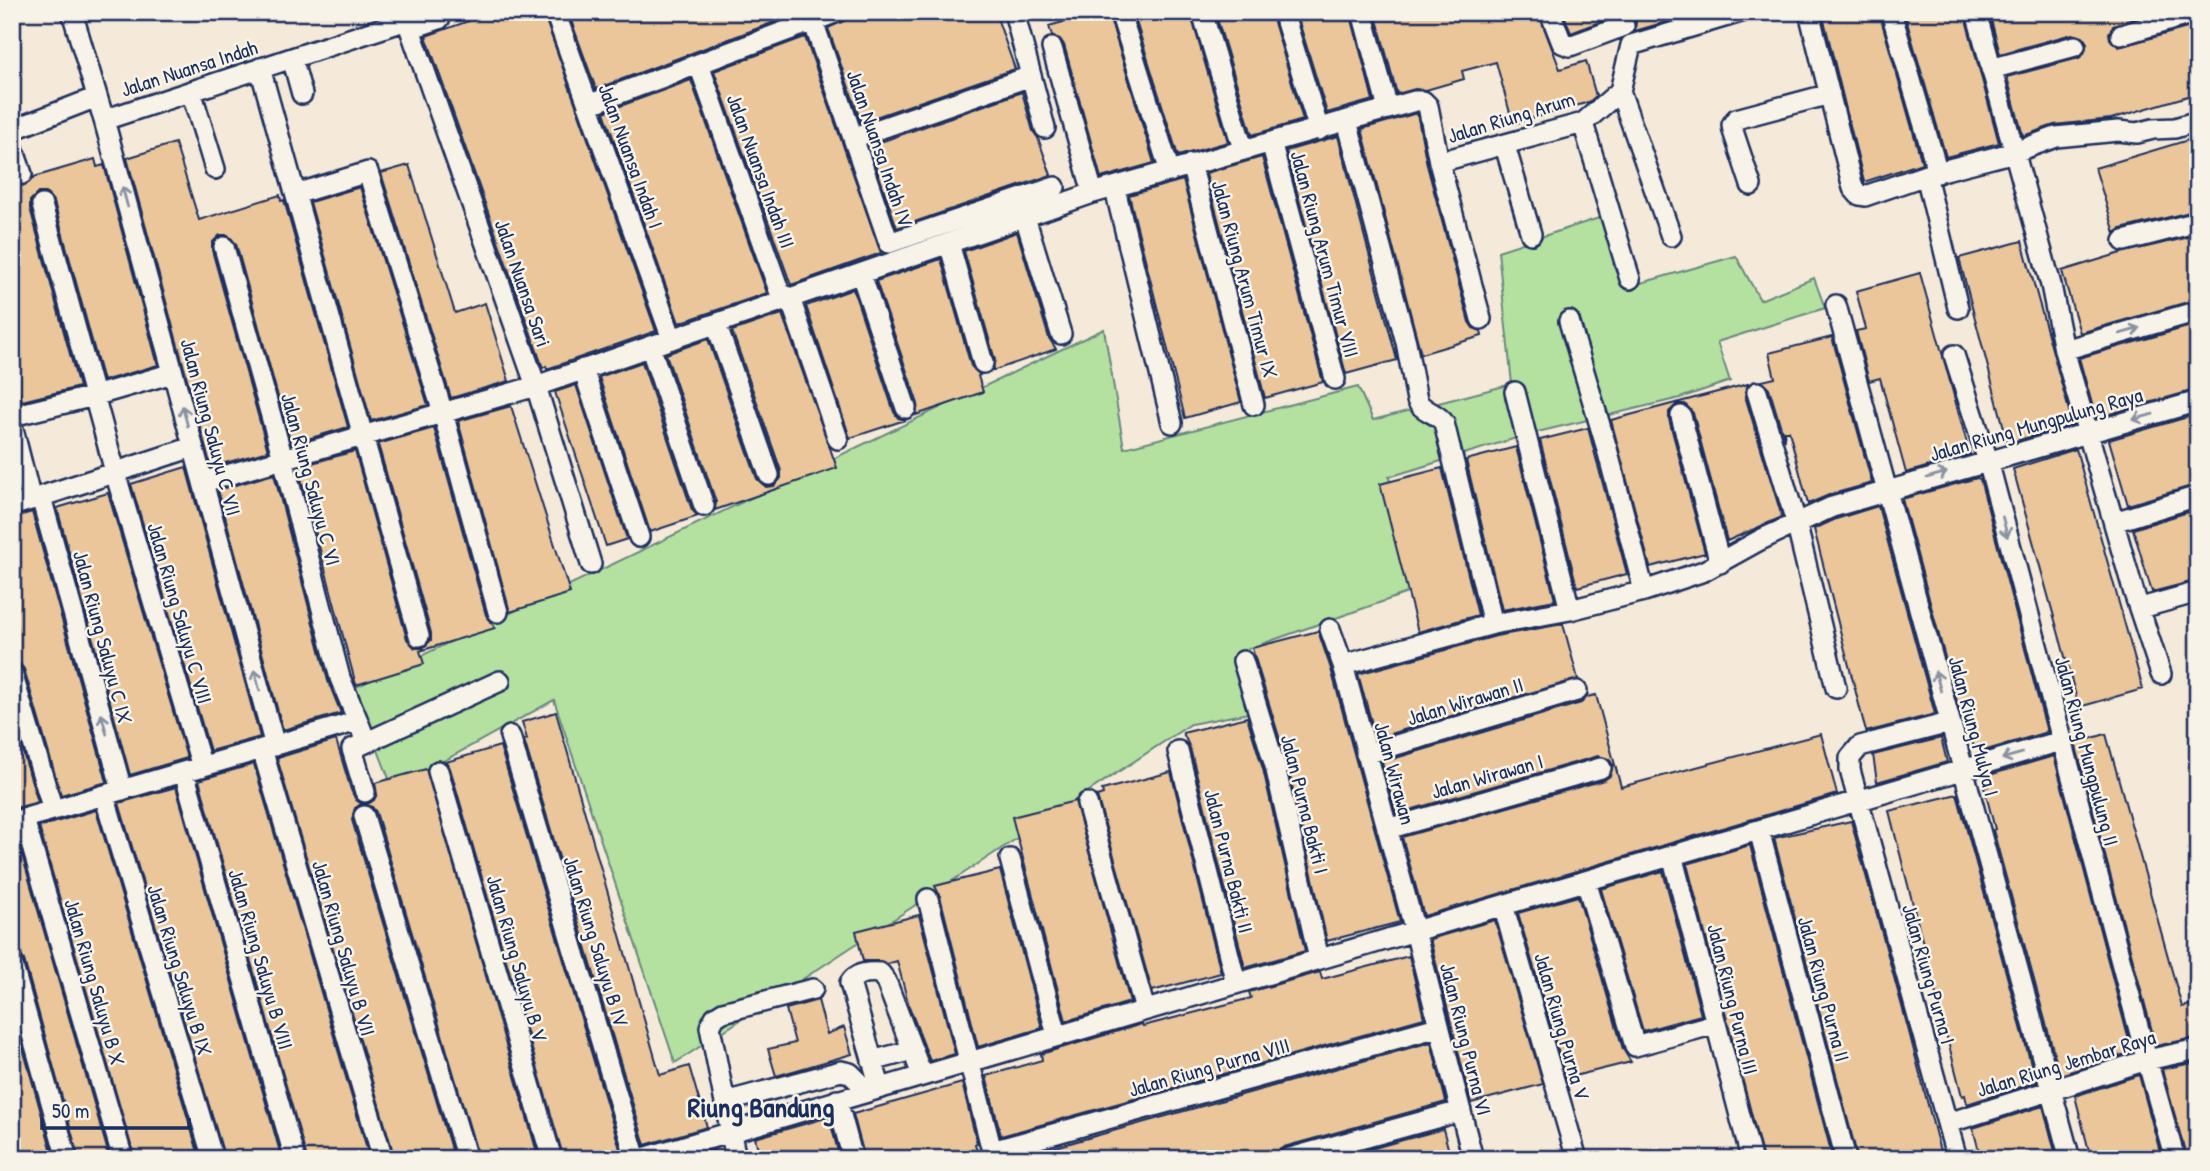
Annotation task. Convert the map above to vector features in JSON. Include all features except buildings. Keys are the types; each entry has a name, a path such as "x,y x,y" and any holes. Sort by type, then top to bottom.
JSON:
{"street":[{"name":"Jalan Riung Saluyu C VII","path":"72,12 203,482 268,747"},
{"name":"Jalan Nuansa Indah","path":"104,120 411,17 439,19 444,12"},
{"name":"Jalan Nuansa Indah I","path":"555,12 673,339"},
{"path":"588,105 838,12"},
{"path":"1014,12 1045,128"},
{"path":"1120,12 1170,172"},
{"path":"1202,12 1244,149"},
{"path":"1283,12 1319,130"},
{"path":"1362,12 1388,109"},
{"path":"1550,12 1562,43 1570,46 1625,28 1741,12"},
{"path":"1809,12 1853,188 1859,195 1865,196 1932,174 2015,152 2056,137 2118,131 2137,133 2175,128 2198,121"},
{"path":"1891,12 1932,174 1958,308"},
{"path":"1976,12 2051,285 2064,350 2161,674"},
{"path":"2121,35 2198,12"},
{"name":"Jalan Nuansa Sari","path":"411,17 536,386 591,564"},
{"name":"Jalan Nuansa Indah IV","path":"813,21 889,243 1055,187"},
{"path":"1625,28 1620,90 1671,236"},
{"path":"1991,69 2075,46"},
{"path":"1052,48 1093,193"},
{"path":"292,58 302,94"},
{"name":"Jalan Nuansa Indah III","path":"699,65 838,439"},
{"path":"260,68 419,636"},
{"path":"853,138 1031,76"},
{"name":"Jalan Riung Arum","path":"203,482 536,386 716,324 785,296 861,274 1093,193 1115,189 1191,164 1415,101 1423,101 1428,106 1439,162 1583,123 1620,90"},
{"path":"191,91 215,169"},
{"path":"1751,185 1733,131 1732,125 1736,119 1830,94"},
{"path":"12,130 97,97"},
{"path":"1348,121 1406,342 1417,400 1421,407 1444,423 1493,624"},
{"path":"1583,123 1630,279"},
{"name":"Jalan Riung Arum Timur VIII","path":"1271,142 1335,379"},
{"path":"12,145 22,174"},
{"path":"1505,146 1531,234"},
{"path":"1439,162 1480,318"},
{"name":"Jalan Riung Arum Timur IX","path":"1191,164 1254,405"},
{"path":"294,190 368,172 443,413 498,612"},
{"path":"294,190 314,180"},
{"path":"1115,189 1172,422"},
{"path":"42,205 94,396"},
{"path":"1024,217 1061,334"},
{"path":"2124,241 2198,222"},
{"path":"949,243 983,363"},
{"name":"Jalan Riung Saluyu C VI","path":"224,247 340,678 366,742"},
{"path":"861,274 906,408"},
{"name":"Jalan Riung Mulya I","path":"1836,305 2070,1159"},
{"path":"2064,350 2198,311"},
{"path":"1569,321 1607,449 1644,591"},
{"path":"716,324 769,475"},
{"path":"650,346 704,506"},
{"name":"Jalan Riung Mungpulung II","path":"1954,355 1988,461 2175,1159"},
{"path":"583,369 639,537"},
{"path":"12,416 173,373"},
{"path":"1515,392 1570,610"},
{"path":"1757,392 1796,522 1836,688"},
{"name":"Jalan Riung Saluyu C VIII","path":"94,396 193,770"},
{"name":"Jalan Riung Mungpulung Raya","path":"1343,665 1493,624 1570,610 1644,591 1704,571 1796,522 1832,507 2198,401"},
{"path":"1681,416 1720,563"},
{"name":"Jalan Riung Saluyu C IX","path":"12,425 36,498 113,793"},
{"path":"12,506 193,447"},
{"path":"2114,522 2198,496"},
{"path":"2141,608 2198,592"},
{"name":"Jalan Wirawan","path":"1330,628 1343,665 1415,931"},
{"name":"Jalan Purna Bakti I","path":"1243,661 1275,766 1318,959"},
{"path":"12,673 53,810"},
{"path":"365,792 352,749 500,681"},
{"name":"Jalan Wirawan II","path":"1366,754 1577,691"},
{"path":"18,820 358,721"},
{"name":"Jalan Riung Purna I","path":"1949,723 1860,746 1850,758 1850,770 1957,1159"},
{"name":"Jalan Riung Saluyu B IV","path":"510,736 638,1159"},
{"path":"638,1159 2062,741"},
{"name":"Jalan Riung Saluyu B VII","path":"268,747 383,1159"},
{"name":"Jalan Purna Bakti II","path":"1178,751 1236,983"},
{"name":"Jalan Wirawan I","path":"1387,829 1601,768"},
{"name":"Jalan Riung Saluyu B VIII","path":"193,770 295,1159"},
{"name":"Jalan Riung Saluyu B V","path":"438,771 552,1159"},
{"name":"Jalan Riung Saluyu B IX","path":"113,793 213,1159"},
{"path":"1087,803 1145,1010"},
{"path":"364,816 467,1159"},
{"name":"Jalan Riung Saluyu B X","path":"18,820 123,1159"},
{"name":"Jalan Riung Purna II","path":"1759,830 1846,1159"},
{"name":"Jalan Riung Purna III","path":"1672,855 1750,1154"},
{"path":"1010,859 1057,1035"},
{"path":"1586,881 1635,1046 1715,1024"},
{"path":"928,899 993,1155"},
{"name":"Jalan Riung Purna V","path":"1503,905 1577,1159"},
{"name":"Jalan Riung Purna VI","path":"1415,931 1474,1159"},
{"path":"12,963 67,1159"},
{"path":"874,1089 873,1061 850,983 855,976 871,972 880,974 886,981 922,1075"},
{"path":"736,1159 710,1027 715,1017 723,1012 813,989"},
{"name":"Jalan Riung Purna VIII","path":"993,1155 1438,1027"},
{"name":"Jalan Riung Jembar Raya","path":"1948,1123 2147,1060 2198,1049"},
{"path":"873,1061 913,1050"},
{"path":"725,1102 841,1071 850,1073 874,1089"},
{"path":"837,1100 853,1159"},
{"path":"1287,1159 1461,1111"}],"green space":[{"path":"1605,216 1627,287 1736,256 1760,300 1814,278 1825,308 1717,342 1730,381 1680,398 1529,434 1389,477 1413,591 1236,653 1254,712 1191,724 675,1063 554,700 393,789 354,688 1104,329 1124,448 1358,387 1373,420 1512,384 1498,251"}],"district":[{"name":"Riung Bandung","path":"761,1107"}]}
